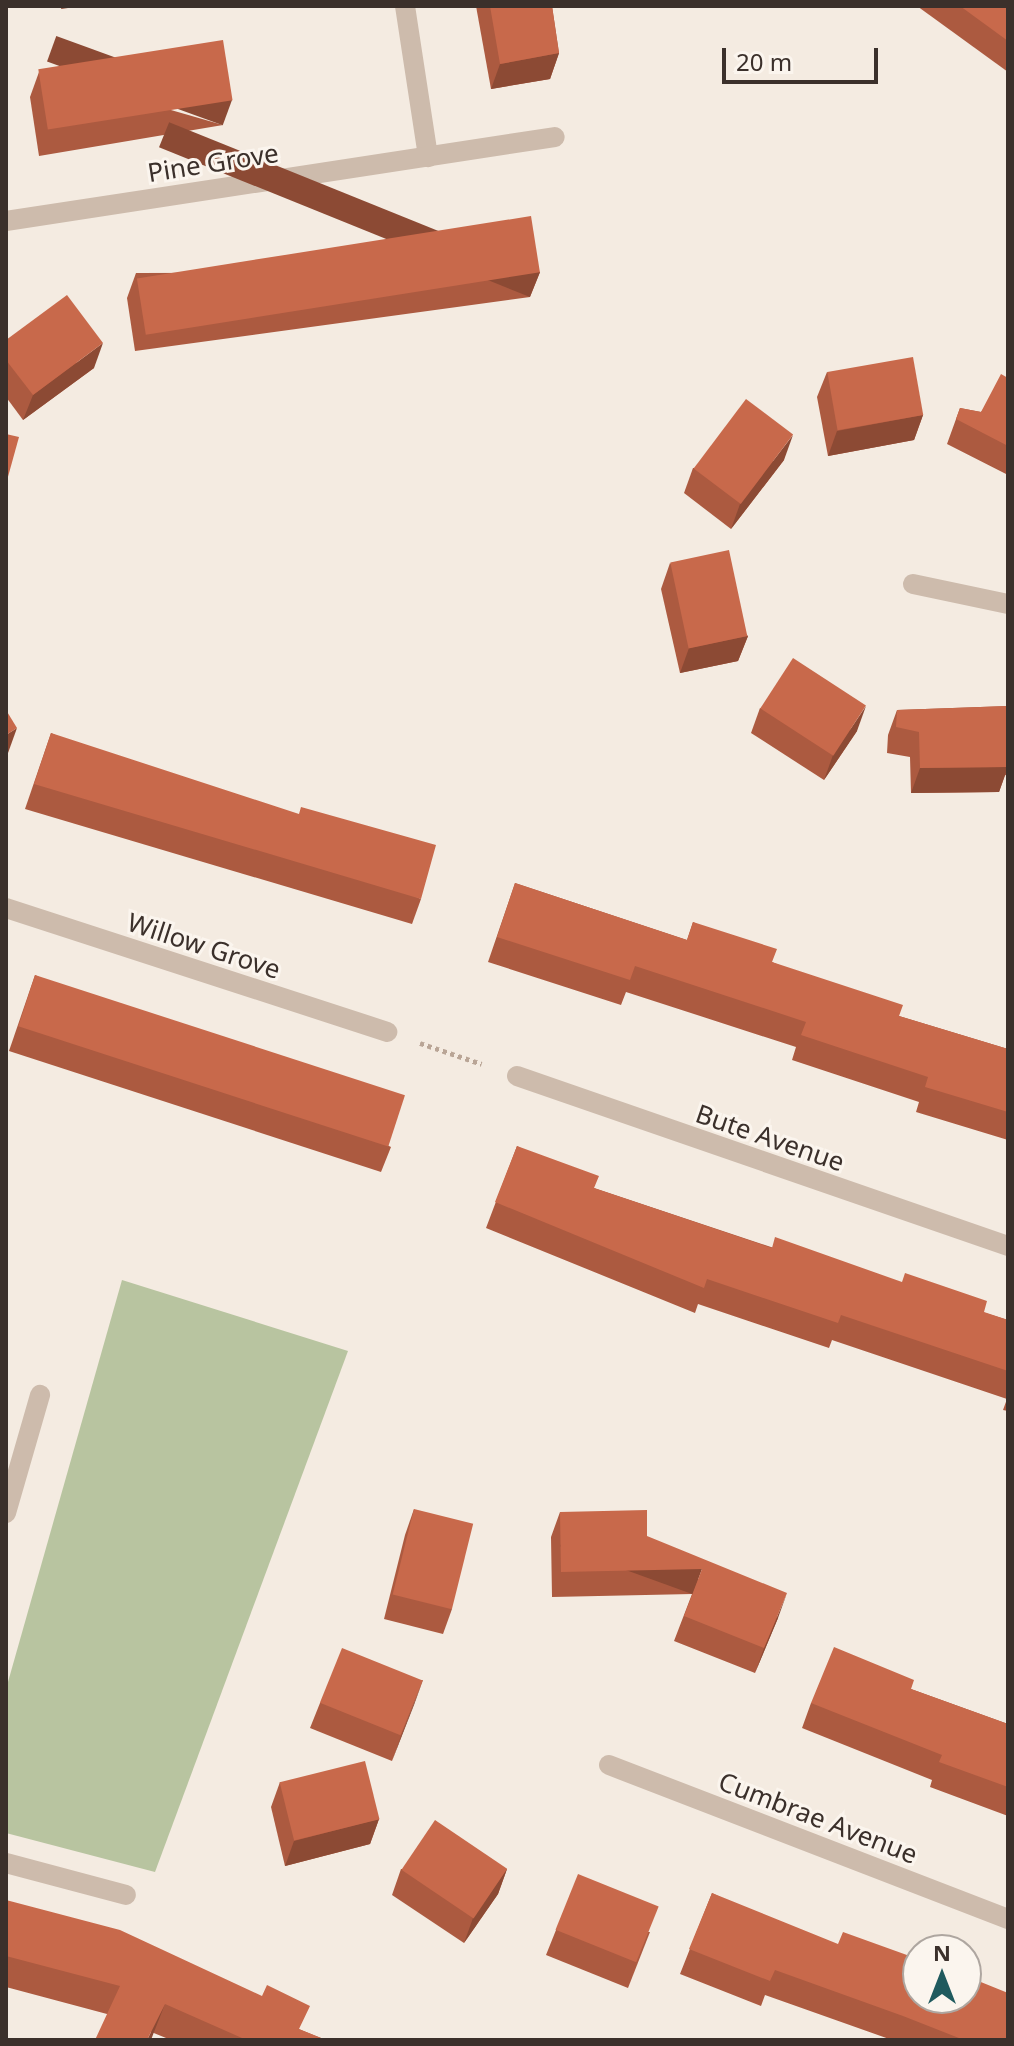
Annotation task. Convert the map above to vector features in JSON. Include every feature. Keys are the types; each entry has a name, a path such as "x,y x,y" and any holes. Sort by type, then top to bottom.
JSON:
{"street":[{"path":"405,6 428,157"},
{"name":"Pine Grove","path":"6,221 555,137"},
{"path":"913,584 1008,604"},
{"name":"Willow Grove","path":"6,908 387,1032"},
{"name":"Bute Avenue","path":"517,1076 1008,1246"},
{"path":"6,1513 40,1395"},
{"name":"Cumbrae Avenue","path":"609,1765 1008,1919"},
{"path":"6,1863 126,1895"}],"path":[{"path":"387,1032 517,1076"}],"green space":[{"path":"122,1280 348,1351 155,1872 6,1833 6,1689"}],"building":[{"path":"490,6 552,6 559,53 500,64"},
{"path":"960,6 1008,6 1008,41"},
{"path":"223,40 233,100 48,130 38,69"},
{"path":"531,216 540,272 146,335 137,278"},
{"path":"67,295 103,343 33,395 6,360 6,340"},
{"path":"913,357 923,415 838,430 827,372"},
{"path":"1001,374 1008,378 1008,446 956,419 960,408 981,412"},
{"path":"746,399 793,435 741,504 694,468"},
{"path":"6,434 19,437 6,484"},
{"path":"729,550 747,636 689,649 670,562"},
{"path":"793,658 866,705 833,756 760,708"},
{"path":"1008,706 1008,767 920,768 919,732 896,727 897,710"},
{"path":"6,710 17,728 6,735"},
{"path":"51,733 299,814 301,807 436,845 421,899 34,784"},
{"path":"515,883 687,940 693,922 777,949 772,962 903,1005 899,1016 1008,1049 1008,1112 925,1087 928,1077 801,1035 806,1022 635,966 630,980 497,937"},
{"path":"35,975 405,1095 388,1147 18,1026"},
{"path":"517,1146 599,1176 594,1188 772,1248 775,1237 902,1282 905,1273 987,1301 984,1312 1008,1320 1008,1371 841,1315 838,1323 707,1279 704,1288 495,1202"},
{"path":"414,1509 473,1524 452,1609 393,1594"},
{"path":"647,1510 647,1536 787,1593 764,1648 684,1616 702,1569 561,1572 560,1512"},
{"path":"834,1647 914,1680 911,1689 1008,1724 1008,1787 939,1762 942,1755 811,1703"},
{"path":"342,1648 423,1681 401,1735 320,1703"},
{"path":"365,1761 380,1819 294,1841 280,1782"},
{"path":"435,1820 507,1869 474,1918 401,1870"},
{"path":"578,1874 659,1907 636,1962 556,1930"},
{"path":"712,1893 838,1944 843,1932 902,1953 902,2014 982,2014 982,1982 1008,1993 1008,2040 964,2040 775,1970 770,1981 689,1949"},
{"path":"6,1900 120,1930 262,1996 267,1985 310,2006 299,2029 326,2040 241,2040 165,2004 147,2040 95,2040 120,1986 6,1956"}]}
